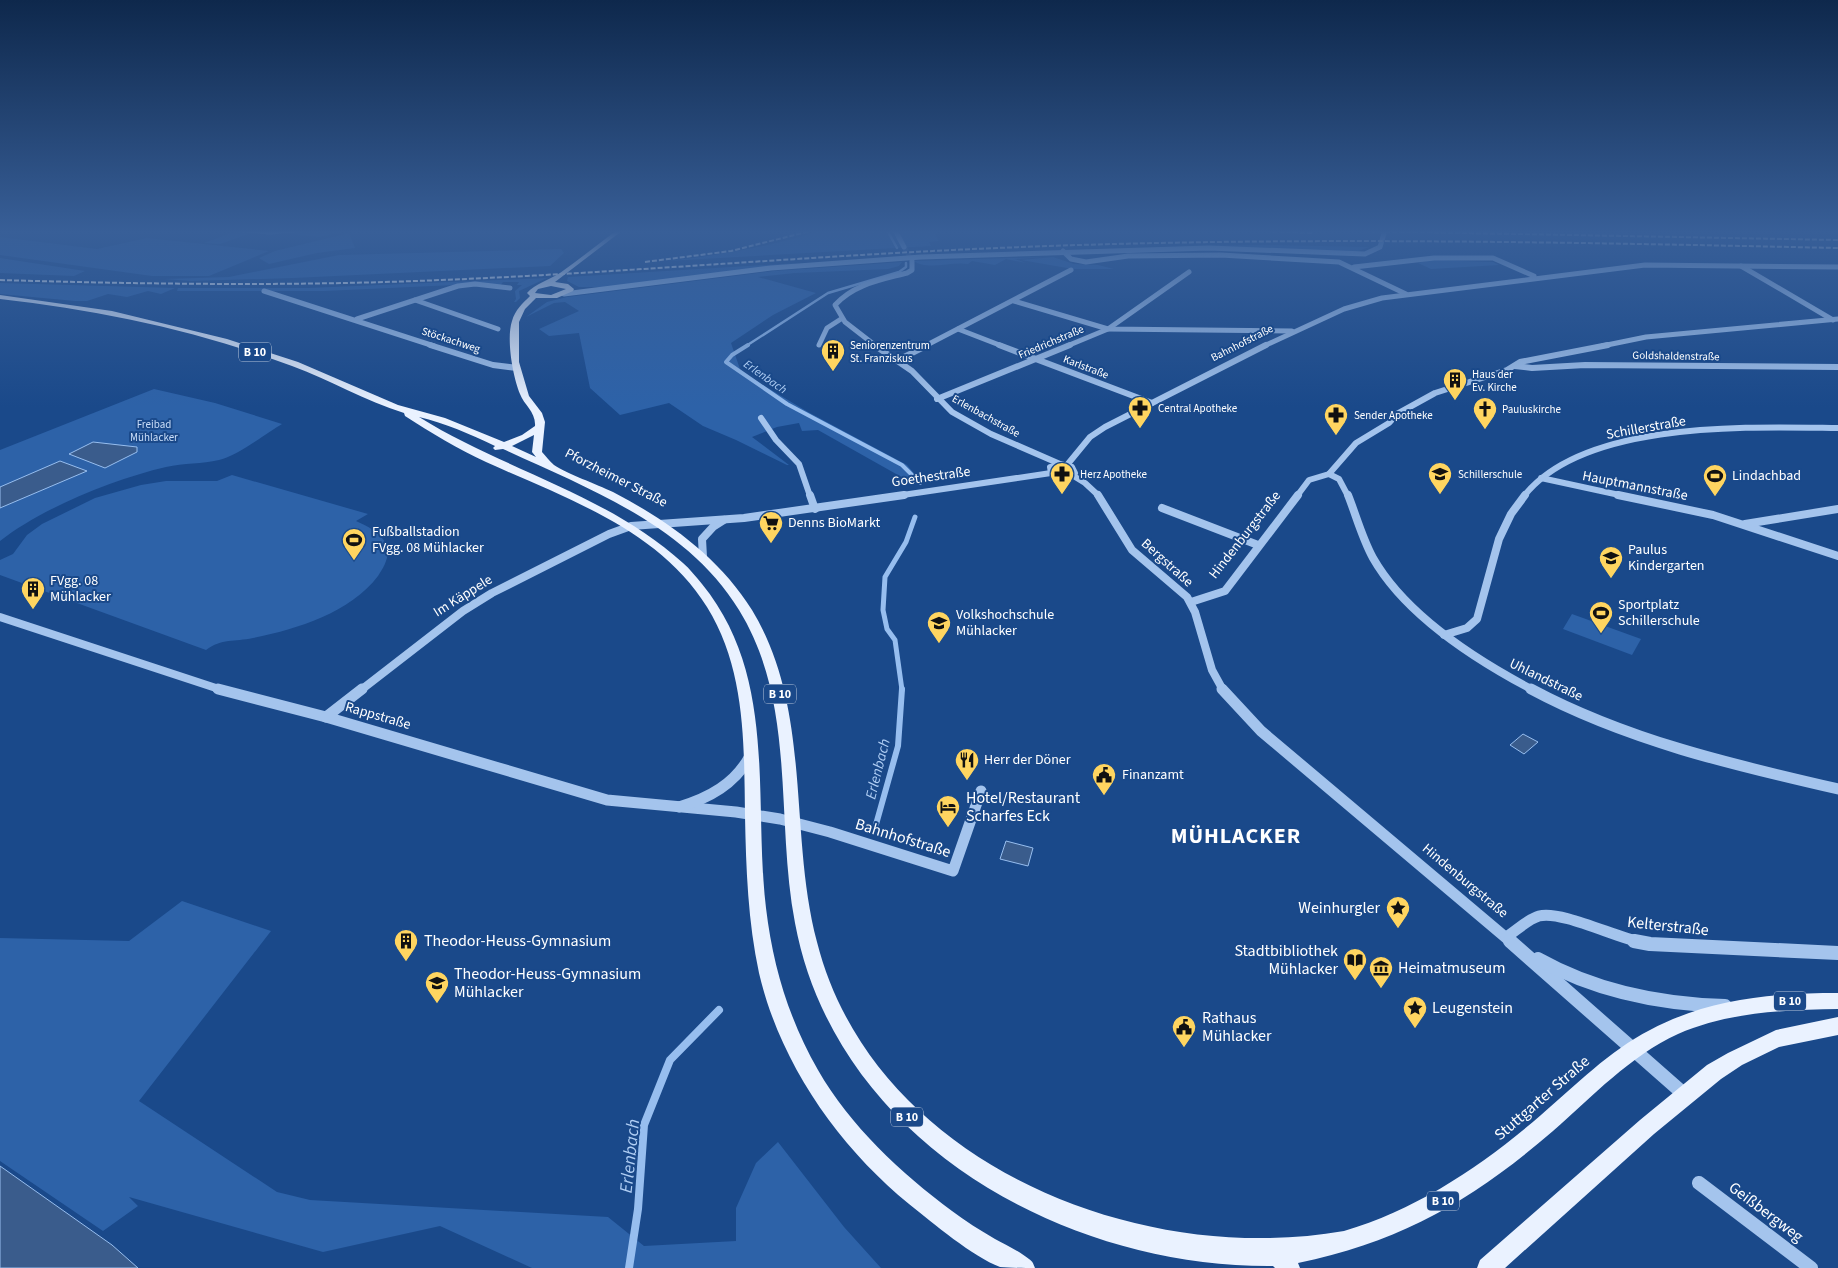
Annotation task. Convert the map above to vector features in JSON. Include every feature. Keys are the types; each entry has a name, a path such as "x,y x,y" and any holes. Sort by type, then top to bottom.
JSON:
{"main road":[{"path":"534,296 531,291 536,289"},
{"path":"519,315 547,297 567,291"},
{"path":"547,297 534,296 522,308 516,322 517,368 525,396 537,413 539,427 537,452 558,471"},
{"name":"Pforzheimer Straße","path":"0,297 86,307 202,336 294,364 402,410 440,420 503,446 622,500 662,523 702,557 724,579 760,634 772,665 782,700 789,746 800,909 811,956 831,1011 868,1074 924,1133 945,1152 1007,1195 1086,1231 1128,1244 1191,1256 1284,1264"},
{"name":"Pforzheimer Straße","path":"402,410 425,426 482,455 600,508 632,526 679,562 711,602 724,624 744,680 751,726 755,889 768,969 781,1015 806,1067 833,1110 858,1140 915,1196 993,1252 1024,1268"},
{"path":"482,455 525,436 539,427"},
{"name":"Stuttgarter Straße","path":"1284,1264 1378,1232 1428,1210 1511,1154 1607,1070 1668,1029 1742,1005 1838,1000"},
{"path":"1488,1268 1685,1095 1728,1063 1776,1039 1838,1026"}],"street":[{"path":"357,319 448,289"},
{"path":"567,291 594,289"},
{"path":"819,345 827,328 841,319 836,312 835,305 844,296 858,289"},
{"path":"898,360 1036,289"},
{"name":"Friedrichstraße","path":"937,399 1108,329 1164,289"},
{"path":"1397,289 1406,294"},
{"name":"Bahnhofstraße","path":"1053,483 1055,475 1050,467 1063,464 1090,437 1105,427 1293,331 1363,303 1406,294 1443,289"},
{"path":"1781,289 1836,320"},
{"name":"Stöckachweg","path":"264,291 357,319 493,365 517,368"},
{"path":"415,300 498,329"},
{"path":"1014,301 1108,329 1293,331"},
{"name":"Erlenbachstraße","path":"841,319 914,372 937,399 960,416 1063,464"},
{"name":"Hindenburgstraße","path":"1685,1095 1506,937 1268,737 1235,705 1216,679 1191,602 1225,591 1309,480 1329,474 1353,449 1356,443 1390,422 1397,414 1435,393 1515,366 1520,362 1646,337 1836,320"},
{"name":"Karlstraße","path":"958,329 1152,403"},
{"name":"Goldshaldenstraße","path":"1515,366 1532,368 1585,365 1838,368"},
{"path":"761,418 776,440 799,464 815,509"},
{"name":"Schillerstraße","path":"1444,635 1466,629 1478,618 1492,555 1510,516 1541,478 1570,460 1597,450 1654,436 1737,429 1838,428"},
{"path":"1055,475 1072,475 1075,470 1063,464"},
{"name":"Uhlandstraße","path":"1329,474 1340,481 1365,541 1383,573 1408,602 1466,652 1508,677 1561,704 1621,728 1706,756 1838,789"},
{"name":"Goethestraße","path":"632,526 727,519 815,509 1055,475"},
{"name":"Bergstraße","path":"1072,475 1083,480 1097,491 1127,544 1191,602"},
{"name":"Hauptmannstraße","path":"1541,478 1713,515 1838,556"},
{"path":"1162,508 1258,545"},
{"path":"1744,524 1838,509"},
{"name":"Goethestraße","path":"702,557 701,543 705,535 713,526 727,519"},
{"name":"Im Käppele","path":"326,717 440,626 478,601 609,534 632,526"},
{"name":"Rappstraße","path":"0,617 240,696 326,717 607,800 639,806 753,814"},
{"path":"671,809 703,799 716,792 743,768 752,752"},
{"name":"Bahnhofstraße","path":"794,821 953,871 981,791"},
{"path":"753,814 794,821"},
{"name":"Kelterstraße","path":"1506,937 1539,916 1560,915 1620,938 1675,946 1838,952"},
{"path":"1516,946 1544,963 1572,976 1619,990 1679,1002 1712,1006 1742,1005"},
{"name":"Geißbergweg","path":"1699,1184 1811,1268"}],"green space":[{"path":"0,289 172,289 161,294 148,291 127,297 108,294 87,301 0,294"},
{"path":"178,289 364,289 324,291 177,291"},
{"path":"523,289 519,291 520,298 514,302 516,299 515,291"},
{"path":"629,289 802,289 816,293 773,315 731,343 741,372 808,412 907,465 917,477 905,479 818,430 802,431 799,423 777,427 752,437 789,465 787,465 703,426 669,403 620,415 590,388 579,333 549,336 539,329 579,311 565,302 554,303 526,317 547,302 567,297"},
{"name":"Freibad Mühlacker","path":"154,389 215,403 282,424 226,458 146,472 79,496 36,517 0,541 0,450"},
{"path":"232,475 368,514 356,521 377,533 386,544 388,552 386,561 378,576 353,600 338,610 322,617 287,630 223,642 206,650 0,575 0,560 13,554 27,535 42,524 95,498 141,485 166,481 217,481"},
{"name":"Sportplatz Schillerschule","path":"1572,614 1641,639 1632,655 1563,629"},
{"path":"182,901 271,931 139,1101 277,1192 310,1200 608,1217 644,1246 736,1241 736,1208 756,1163 778,1142 844,1227 881,1268 532,1268 440,1226 323,1252 129,1197 138,1206 103,1231 0,1161 0,938 129,941"}],"shaded area":[{"path":"93,442 137,447 137,452 105,468 69,454"},
{"path":"60,461 87,471 0,508 0,487"},
{"path":"1523,734 1538,742 1524,754 1510,745"},
{"path":"1006,841 1033,848 1028,866 1000,859"},
{"path":"0,1166 112,1245 138,1268 0,1268"}],"waterway":[{"name":"Erlenbach","path":"746,346 828,293 841,289"},
{"name":"Erlenbach","path":"748,345 732,355 726,362 787,404 902,465 920,483"},
{"name":"Erlenbach","path":"902,690 895,640 887,629 883,610 885,577 906,542 915,517"},
{"name":"Erlenbach","path":"875,828 898,746 902,690"},
{"name":"Erlenbach","path":"629,1268 638,1209 644,1125 670,1060 719,1010"}],"place":[{"name":"Seniorenzentrum St. Franziskus","path":"833,372"},
{"name":"Haus der Ev. Kirche","path":"1455,401"},
{"name":"Central Apotheke","path":"1140,429"},
{"name":"Pauluskirche","path":"1485,430"},
{"name":"Sender Apotheke","path":"1336,436"},
{"name":"Herz Apotheke","path":"1062,495"},
{"name":"Schillerschule","path":"1440,495"},
{"name":"Lindachbad","path":"1715,497"},
{"name":"Denns BioMarkt","path":"771,544"},
{"name":"Fußballstadion FVgg. 08 Mühlacker","path":"354,561"},
{"name":"Paulus Kindergarten","path":"1611,579"},
{"name":"FVgg. 08 Mühlacker","path":"33,610"},
{"name":"Sportplatz Schillerschule","path":"1601,634"},
{"name":"Volkshochschule Mühlacker","path":"939,644"},
{"name":"Herr der Döner","path":"967,781"},
{"name":"Finanzamt","path":"1104,796"},
{"name":"Hotel/Restaurant Scharfes Eck","path":"948,828"},
{"name":"Weinhurgler","path":"1398,929"},
{"name":"Theodor-Heuss-Gymnasium","path":"406,962"},
{"name":"Stadtbibliothek Mühlacker","path":"1355,981"},
{"name":"Heimatmuseum","path":"1381,989"},
{"name":"Theodor-Heuss-Gymnasium Mühlacker","path":"437,1004"},
{"name":"Leugenstein","path":"1415,1029"},
{"name":"Rathaus Mühlacker","path":"1184,1048"}],"district":[{"name":"MÜHLACKER","path":"1236,836"}]}
